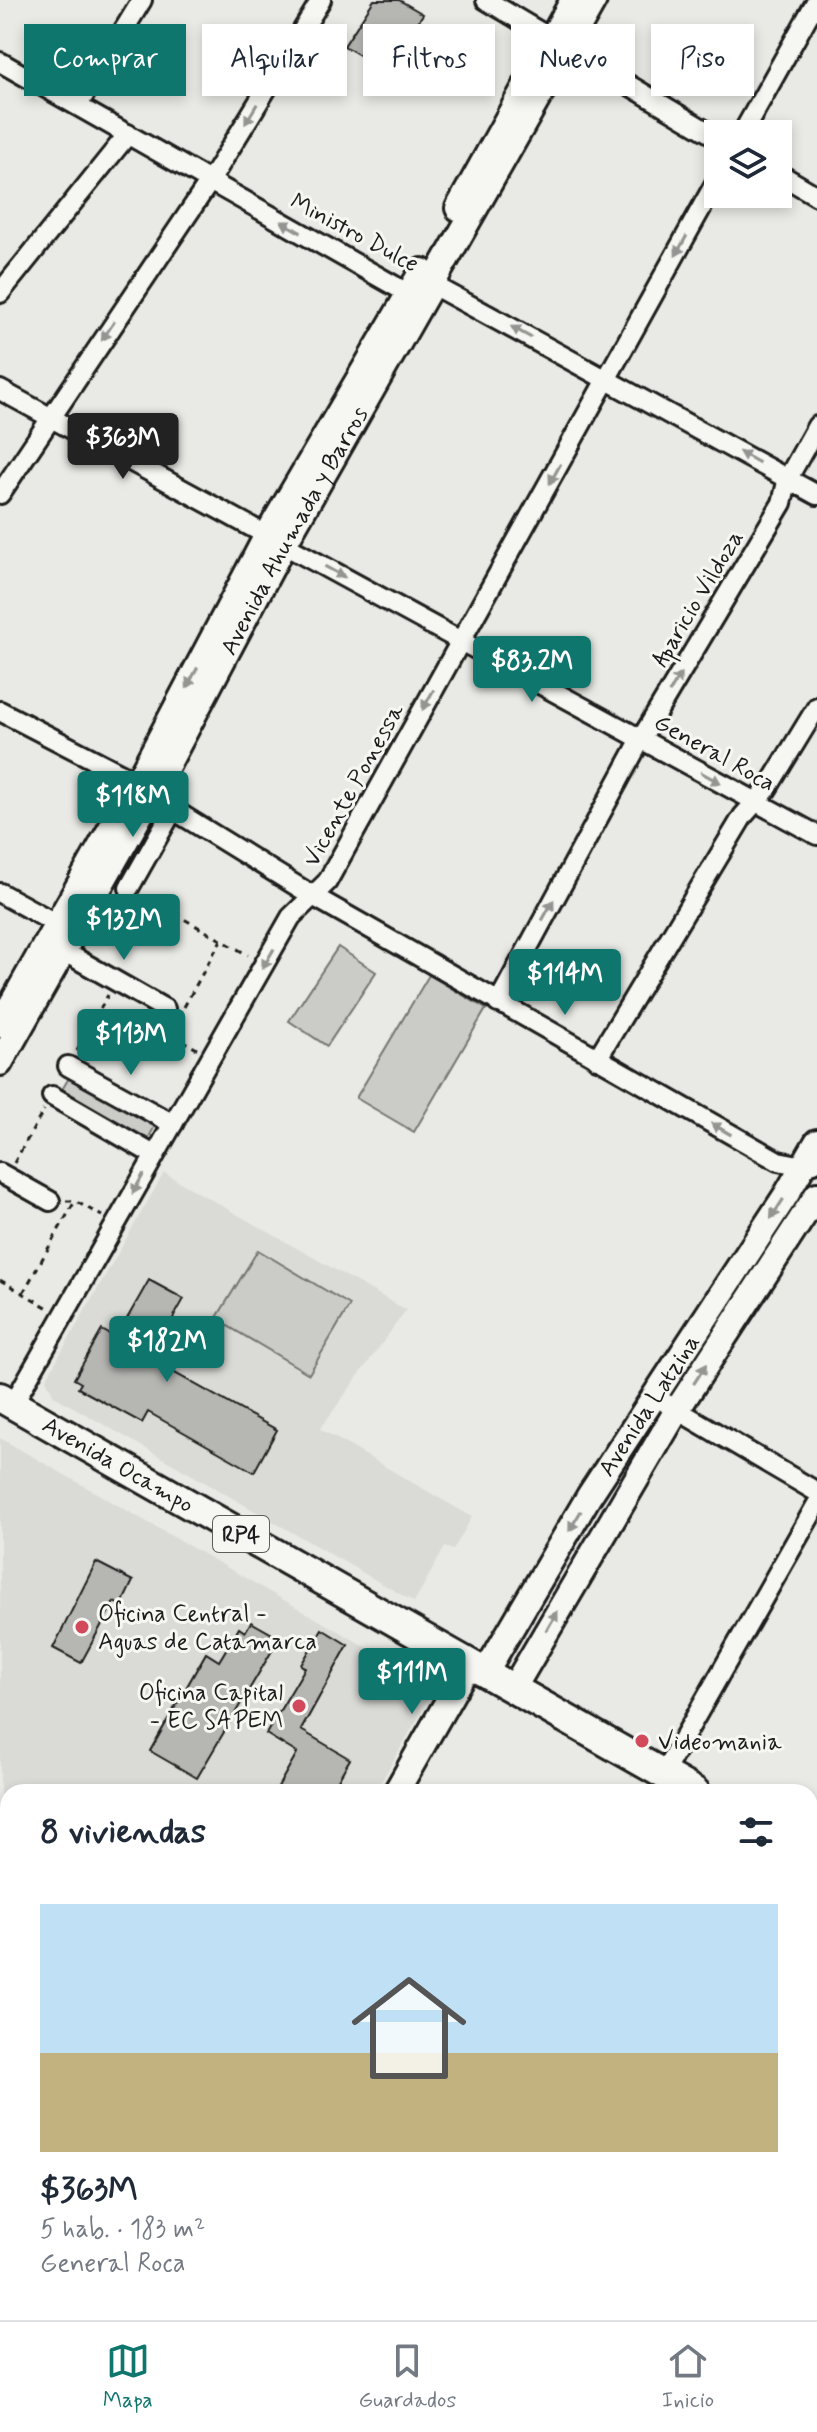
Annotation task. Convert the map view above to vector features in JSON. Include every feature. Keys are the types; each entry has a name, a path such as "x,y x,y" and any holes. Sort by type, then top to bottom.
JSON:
{"main road":[{"name":"Avenida Ahumada y Barros","path":"566,24 573,0"},
{"name":"Avenida Ahumada y Barros","path":"575,24 594,0"},
{"name":"Avenida Ahumada y Barros","path":"0,1063 63,951 144,789 409,294 528,96"},
{"name":"Avenida Ahumada y Barros","path":"276,540 433,285 532,96"},
{"name":"Avenida Ahumada y Barros","path":"0,1025 57,924 144,789"},
{"name":"Avenida Latzina","path":"401,1784 654,1397 811,1164 817,1142"},
{"name":"Avenida Latzina","path":"513,1689 677,1410 817,1195"},
{"name":"Avenida Ocampo","path":"6,1400 681,1784"}],"street":[{"path":"78,105 142,0"},
{"path":"0,494 210,181 321,0"},
{"path":"486,0 528,24"},
{"path":"750,120 817,0"},
{"name":"Ministro Dulce","path":"0,62 409,294 433,285 817,495"},
{"path":"635,88 704,129"},
{"path":"0,293 128,134"},
{"path":"792,181 817,196"},
{"name":"Vicente Ponessa","path":"6,1400 63,1317 291,917 327,882 704,204"},
{"name":"General Roca","path":"0,390 817,835"},
{"name":"Aparicio Vildoza","path":"498,1003 641,739 782,503 788,478 817,426"},
{"path":"597,1059 743,816 767,789 817,707"},
{"path":"0,711 144,789 313,896 778,1161 811,1164"},
{"path":"129,888 173,810"},
{"path":"0,893 57,924 63,951 175,1011"},
{"path":"68,1066 173,1124"},
{"path":"52,1096 154,1155"},
{"path":"0,1173 50,1201"},
{"path":"654,1397 817,1492"},
{"path":"663,1774 817,1504"}],"path":[{"path":"129,888 264,965"},
{"path":"169,1033 175,1011 221,940"},
{"path":"169,1033 175,1011"},
{"path":"169,1033 211,1057"},
{"path":"50,1201 75,1201 116,1224"},
{"path":"23,1293 75,1201"},
{"path":"0,1280 63,1317"}],"shaded area":[{"path":"338,947 376,972 327,1046 289,1021"},
{"path":"429,975 486,1009 414,1132 356,1098"},
{"path":"70,1076 156,1124 147,1141 60,1093"},
{"path":"164,1173 406,1310 320,1429 472,1517 453,1550 445,1547 414,1602 54,1396 46,1379"},
{"path":"258,1250 350,1305 309,1374 216,1319"},
{"path":"0,1438 436,1687 380,1784 0,1784"}],"building":[{"path":"374,0 399,0 423,14 417,24 363,24 363,57 347,48 347,41"},
{"path":"149,1280 184,1299 150,1359 277,1430 254,1472 148,1412 142,1423 78,1388 81,1383 74,1379 102,1330 116,1338"},
{"name":"Oficina Central - Aguas de Catamarca","path":"96,1562 133,1581 121,1606 114,1602 81,1663 53,1648"},
{"path":"251,1622 272,1634 266,1645 273,1649 197,1778 150,1751 206,1653 219,1661 239,1628 245,1632"},
{"name":"Oficina Capital - EC SAPEM","path":"322,1629 348,1645 301,1730 350,1759 336,1784 280,1784 297,1753 266,1734 305,1668 301,1665"}],"place":[{"name":"Oficina Central - Aguas de Catamarca","path":"82,1627"},
{"name":"Oficina Capital - EC SAPEM","path":"299,1706"},
{"name":"Videomania","path":"642,1741"}]}
